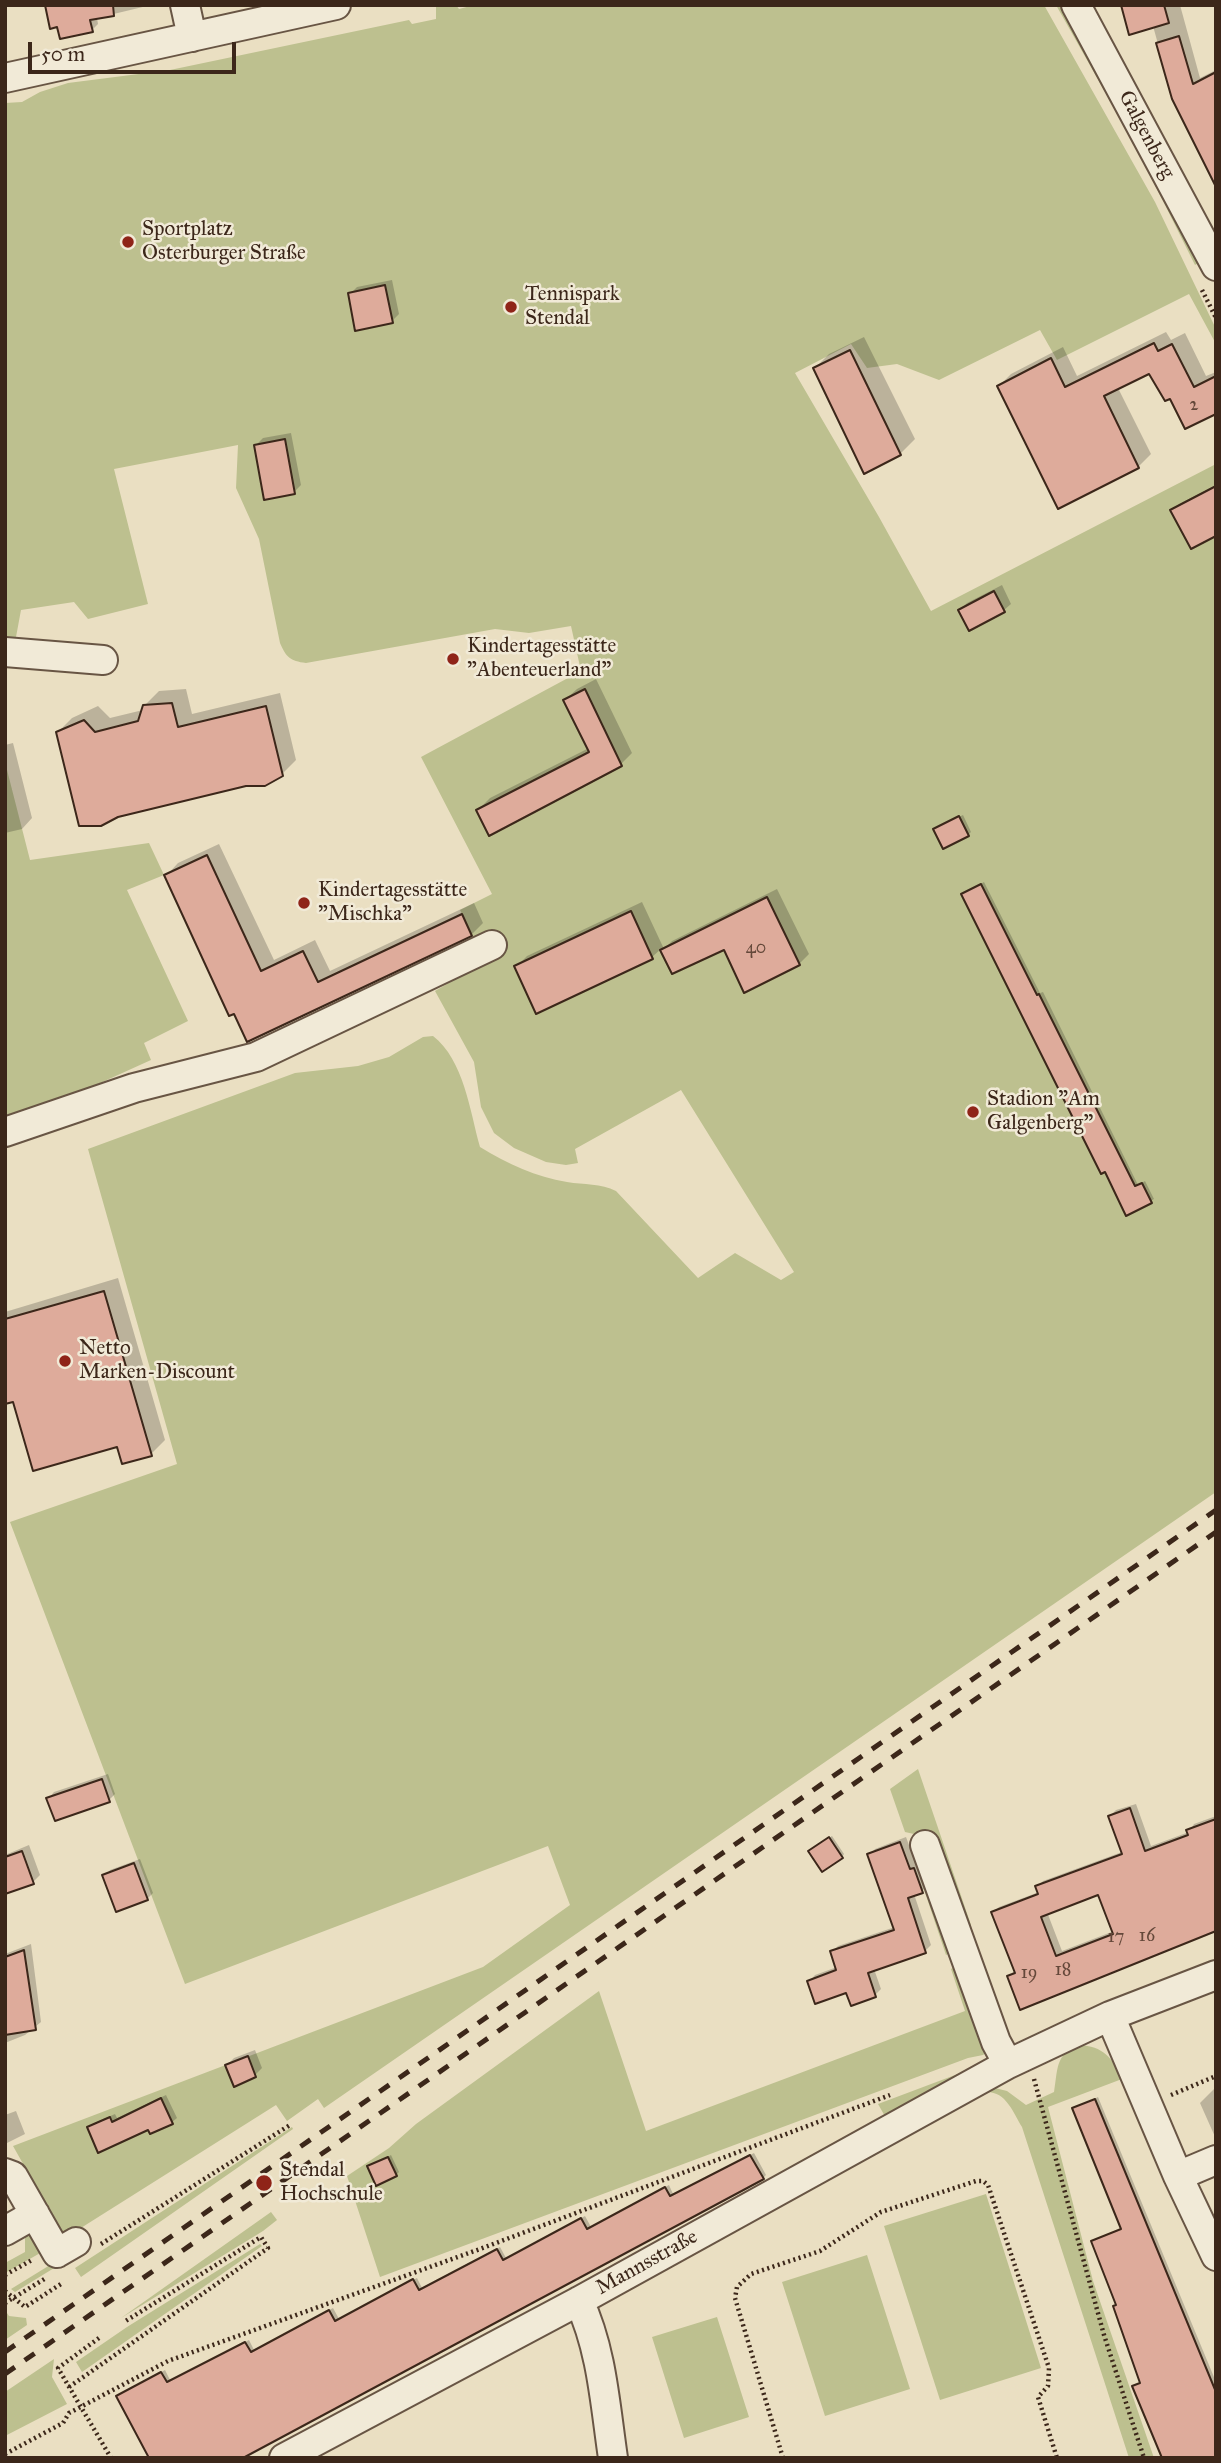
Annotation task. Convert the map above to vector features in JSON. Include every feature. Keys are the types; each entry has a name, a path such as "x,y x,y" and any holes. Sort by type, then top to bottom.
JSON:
{"street":[{"path":"185,5 192,37"},
{"path":"5,78 336,5"},
{"name":"Galgenberg","path":"1076,5 1216,266"},
{"path":"5,652 103,660"},
{"path":"5,1132 134,1088 256,1057 492,945"},
{"path":"925,1845 996,2042 1016,2060"},
{"name":"Mannsstraße","path":"284,2458 579,2301 1016,2060 1110,2017 1216,1975"},
{"path":"1110,2017 1178,2176 1216,2256"},
{"path":"1178,2176 1216,2160"},
{"path":"5,2173 13,2176 57,2253 85,2245"},
{"path":"5,2231 35,2214"},
{"path":"579,2301 597,2347 613,2458"}],"path":[{"path":"1016,2060 1034,2078 1104,2336 1144,2458"},
{"path":"1147,2105 1216,2076"},
{"path":"5,2454 63,2423 69,2413 168,2361 480,2249 892,2094"},
{"path":"85,2245 290,2125"},
{"path":"783,2458 735,2298 737,2287 751,2274 820,2250 881,2212 983,2181 988,2185 1049,2368 1048,2386 1038,2397 1057,2458"},
{"path":"69,2387 268,2248 261,2237 124,2322"},
{"path":"5,2275 41,2255"},
{"path":"5,2303 48,2277"},
{"path":"5,2291 25,2307 61,2284"},
{"path":"99,2338 58,2368 111,2458"}],"green space":[{"path":"436,5 456,5 459,9 474,5 1044,5 1155,202 1216,329 1216,344 1189,294 1057,360 1040,330 939,380 897,364 867,368 851,344 795,373 931,611 1216,464 1216,1492 324,2108 318,2099 287,2121 276,2105 65,2238 13,2146 483,1967 570,1905 548,1846 185,1984 10,1522 177,1464 88,1149 295,1073 358,1066 389,1057 423,1037 433,1036 444,1046 459,1072 480,1147 544,1177 598,1185 616,1191 698,1278 735,1253 781,1280 794,1272 681,1090 575,1149 578,1163 566,1165 546,1162 514,1148 494,1133 481,1107 474,1062 435,991 485,962 460,910 492,894 421,757 581,671 571,626 529,633 495,629 306,663 292,659 280,643 259,539 236,488 238,445 114,469 148,604 88,619 74,602 21,610 16,637 5,637 5,103 22,102 40,92 68,83 170,70 409,20 412,24 436,19"},
{"path":"1056,5 1062,5 1202,261 1195,265 1136,147"},
{"path":"5,762 30,860 149,843 164,875 127,890 188,1021 144,1043 151,1060 87,1089 79,1100 5,1123"},
{"path":"918,1769 971,1925 962,1930 923,1836 905,1832 890,1789"},
{"path":"909,1845 916,1849 952,1952 946,1955"},
{"path":"956,1966 989,2050 983,2055 968,2058 380,2277 347,2176 389,2148 416,2124 599,1991 646,2131 965,2011 951,1969"},
{"path":"1079,2045 1095,2048 1106,2054 1122,2079 1048,2107 1093,2281 1154,2458 1129,2458 1022,2127 1004,2099 987,2092 995,2088 1007,2091 1026,2105 1054,2092 1059,2063 1066,2053"},
{"path":"971,2069 886,2118 878,2104"},
{"path":"292,2127 293,2129 81,2277 75,2268"},
{"path":"986,2194 1041,2368 940,2400 884,2226"},
{"path":"271,2212 277,2220 263,2231 121,2318"},
{"path":"25,2230 31,2230 59,2265 15,2292 11,2289 50,2265 42,2252 5,2273 5,2263 25,2252"},
{"path":"260,2244 262,2246 82,2372 76,2362"},
{"path":"867,2255 910,2389 825,2416 782,2282"},
{"path":"5,2310 9,2316 26,2318 27,2325 5,2340"},
{"path":"717,2317 749,2417 684,2438 652,2337"},
{"path":"54,2359 52,2377 67,2404 5,2436 5,2392"}],"building":[{"path":"45,5 113,5 114,16 90,20 93,32 60,39 57,27 50,29"},
{"path":"1121,5 1164,5 1169,23 1129,35"},
{"path":"1179,36 1193,84 1216,72 1216,187 1172,99 1156,43"},
{"path":"385,285 393,323 355,331 348,293"},
{"path":"1154,343 1158,351 1172,344 1194,387 1216,376 1216,414 1185,429 1170,399 1165,401 1149,374 1104,396 1139,468 1058,509 997,386 1051,358 1065,387"},
{"path":"850,350 901,455 864,474 813,368"},
{"path":"285,439 295,494 264,500 254,445"},
{"path":"1216,486 1216,536 1191,549 1170,510"},
{"path":"994,591 1005,612 969,631 958,610"},
{"path":"585,689 622,766 489,836 476,810 589,752 563,700"},
{"path":"172,703 178,727 266,706 283,776 265,786 246,786 118,817 101,826 79,826 56,732 84,720 95,732 138,721 143,705"},
{"path":"959,816 969,836 943,849 933,829"},
{"path":"207,855 261,971 303,951 318,982 462,914 472,936 247,1042 234,1014 229,1016 164,875"},
{"path":"981,884 1135,1186 1142,1183 1152,1203 1126,1216 1105,1172 1101,1174 961,894"},
{"path":"767,897 800,965 744,993 724,950 672,974 660,950"},
{"path":"631,911 653,959 536,1014 514,966"},
{"name":"Netto Marken-Discount","path":"104,1291 152,1456 122,1464 117,1447 33,1471 13,1402 5,1404 5,1319"},
{"path":"102,1779 110,1802 55,1821 46,1798"},
{"path":"1130,1808 1145,1851 1188,1835 1186,1830 1216,1819 1216,1931 1020,2010 1007,1976 1015,1973 991,1912 1038,1894 1035,1886 1122,1854 1108,1816","holes":["1098,1895 1113,1934 1056,1956 1041,1917"]},
{"path":"829,1837 843,1858 822,1872 808,1851"},
{"path":"900,1842 923,1893 908,1898 926,1953 868,1973 876,1997 851,2006 846,1993 815,2004 807,1981 836,1970 830,1951 894,1930 867,1854"},
{"path":"22,1851 34,1884 5,1894 5,1857"},
{"path":"134,1863 148,1900 116,1912 102,1875"},
{"path":"24,1950 36,2030 5,2035 5,1957"},
{"path":"248,2056 256,2077 234,2087 225,2065"},
{"path":"161,2098 173,2124 150,2134 148,2130 98,2153 87,2127 110,2117 112,2122"},
{"path":"1095,2099 1216,2392 1216,2458 1162,2458 1132,2386 1140,2383 1113,2306 1116,2305 1091,2241 1121,2229 1072,2108"},
{"path":"750,2155 764,2179 243,2458 149,2458 116,2396 161,2372 167,2382 245,2342 251,2352 329,2310 335,2321 413,2279 419,2290 497,2249 503,2260 581,2218 587,2229 665,2187 670,2196"},
{"path":"388,2157 397,2176 376,2186 367,2166"}],"railway":[{"path":"5,2352 1216,1510"},
{"path":"5,2374 1216,1532"}],"place":[{"name":"Sportplatz Osterburger Straße","path":"128,242"},
{"name":"Tennispark Stendal","path":"511,307"},
{"name":"Kindertagesstätte \"Abenteuerland\"","path":"453,659"},
{"name":"Kindertagesstätte \"Mischka\"","path":"304,903"},
{"name":"Stadion \"Am Galgenberg\"","path":"973,1112"},
{"name":"Netto Marken-Discount","path":"65,1361"},
{"name":"Stendal Hochschule","path":"264,2183"}]}
